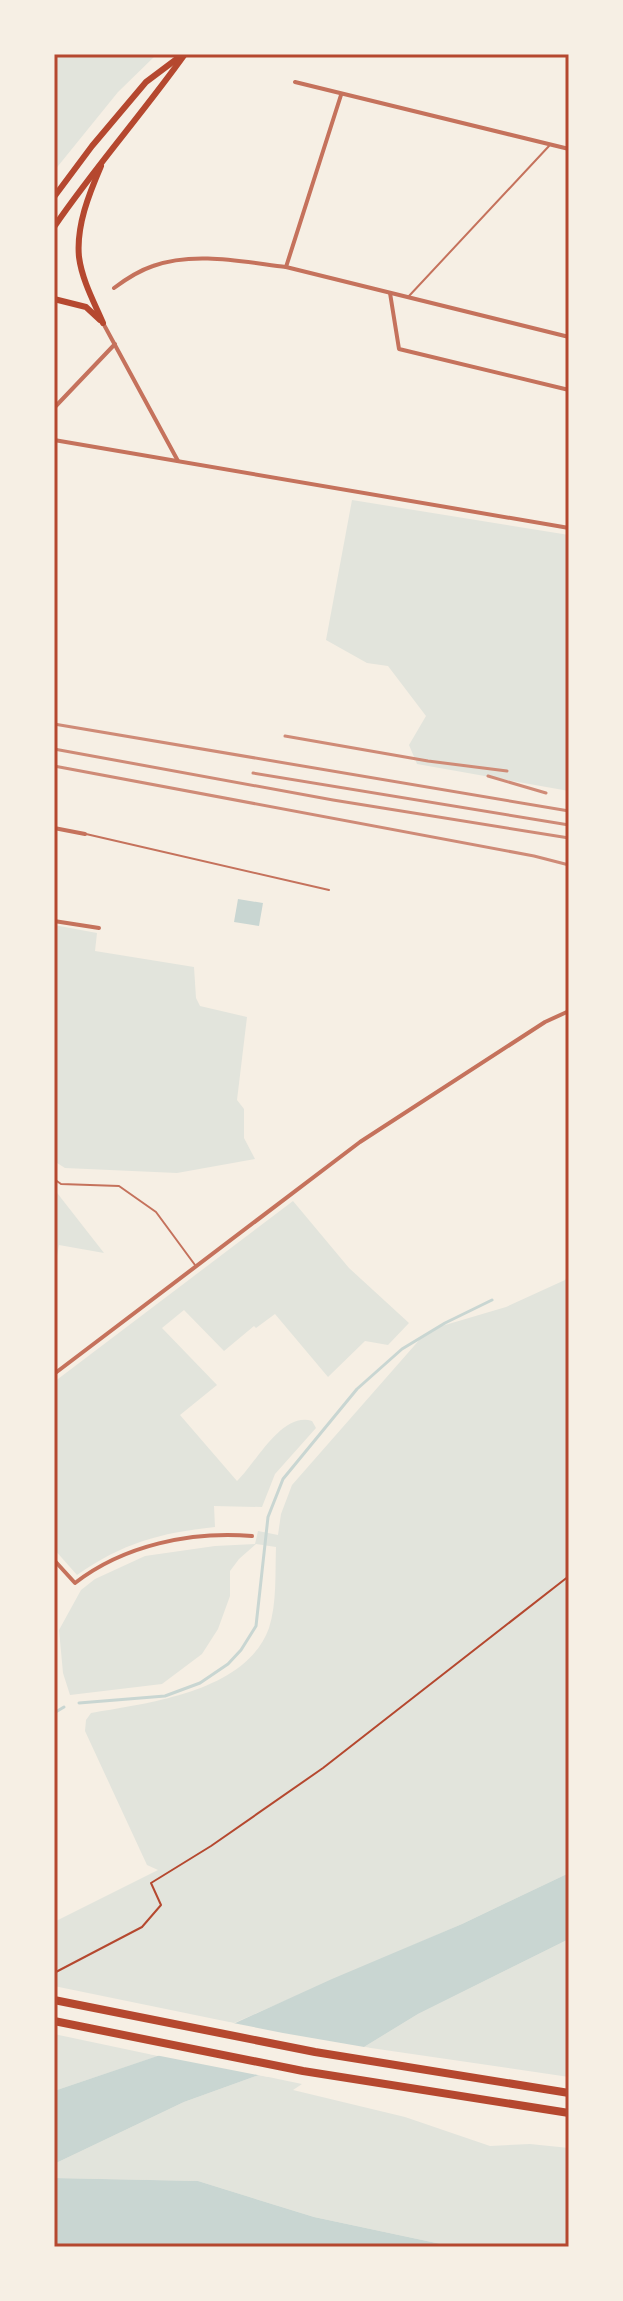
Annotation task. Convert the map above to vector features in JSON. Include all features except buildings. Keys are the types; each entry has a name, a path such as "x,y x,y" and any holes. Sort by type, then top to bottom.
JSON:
{"highway":[{"path":"54,2000 210,2032 569,2093"},
{"path":"54,2021 289,2068 569,2113"}],"main road":[{"path":"54,227 185,54"},
{"path":"54,197 146,82 185,54"},
{"path":"103,323 88,289 79,257 87,198 106,155"},
{"path":"54,189 69,177"},
{"path":"54,299 86,307 103,323"}],"street":[{"path":"295,82 569,149"},
{"path":"286,267 341,95"},
{"path":"114,288 146,269 177,260 209,259 286,267 569,337"},
{"path":"390,293 399,349 569,390"},
{"path":"103,323 179,463"},
{"path":"54,408 115,344"},
{"path":"54,440 569,528"},
{"path":"54,828 85,834"},
{"path":"54,921 99,928"},
{"path":"54,1374 360,1142 545,1022 569,1011"},
{"path":"54,1560 75,1583 105,1562 150,1546 184,1539 252,1536"}],"lane":[{"path":"408,297 550,145"},
{"path":"85,834 329,890"},
{"path":"54,1179 61,1184 119,1186 156,1212 196,1266"}],"path":[{"path":"54,1973 142,1927 161,1905 151,1883 211,1846 323,1768 569,1576"}],"shaded area":[{"path":"54,54 157,54 118,92 54,171"},
{"path":"352,500 569,535 569,791 417,764 409,745 426,716 388,666 367,663 326,640"},
{"path":"238,899 263,903 259,926 234,922"},
{"path":"54,925 97,933 95,951 194,967 196,998 200,1006 247,1017 237,1100 244,1109 244,1138 255,1159 177,1173 65,1168 54,1161"},
{"path":"54,1189 104,1253 59,1245 54,1273"},
{"path":"293,1201 349,1268 409,1323 388,1345 365,1341 328,1377 275,1314 256,1328 254,1326 224,1351 184,1310 162,1328 217,1385 180,1415 237,1481 270,1440 290,1424 301,1420 312,1421 316,1428 275,1474 262,1507 214,1506 215,1527 142,1541 110,1555 77,1575 54,1549 54,1382"},
{"path":"569,1273 569,1873 462,1924 234,2023 54,1986 54,1922 158,1870 147,1865 85,1731 86,1720 91,1713 193,1691 240,1667 257,1650 272,1618 276,1547 256,1544 239,1559 230,1571 230,1596 218,1629 202,1654 162,1684 70,1695 63,1673 59,1630 81,1590 95,1579 145,1556 255,1544 258,1531 278,1535 281,1514 292,1485 421,1338 435,1328 506,1307 565,1280"},
{"path":"569,1873 569,1939 418,2014 364,2047 259,2075 184,2102 54,2164 54,2091 178,2049 462,1924"},
{"path":"569,1939 569,2077 364,2047 418,2014"},
{"path":"54,2034 158,2056 54,2091"},
{"path":"259,2075 302,2084 293,2090 405,2117 490,2146 530,2144 569,2148 569,2247 455,2247 314,2217 198,2181 54,2178 54,2164 184,2102"},
{"path":"54,2178 198,2181 314,2217 455,2247 54,2247"}],"pier":[{"path":"228,2022 370,2048 268,2077 150,2054"}],"waterway":[{"path":"79,1703 165,1696 200,1683 228,1664 256,1626 268,1517 283,1479 357,1389 402,1349 492,1300"},
{"path":"54,1713 64,1707"}],"railway":[{"path":"54,724 569,811"},
{"path":"285,736 428,761 507,771"},
{"path":"54,749 333,800 569,838"},
{"path":"54,766 569,865"},
{"path":"253,773 569,825"},
{"path":"488,776 546,793"}]}
